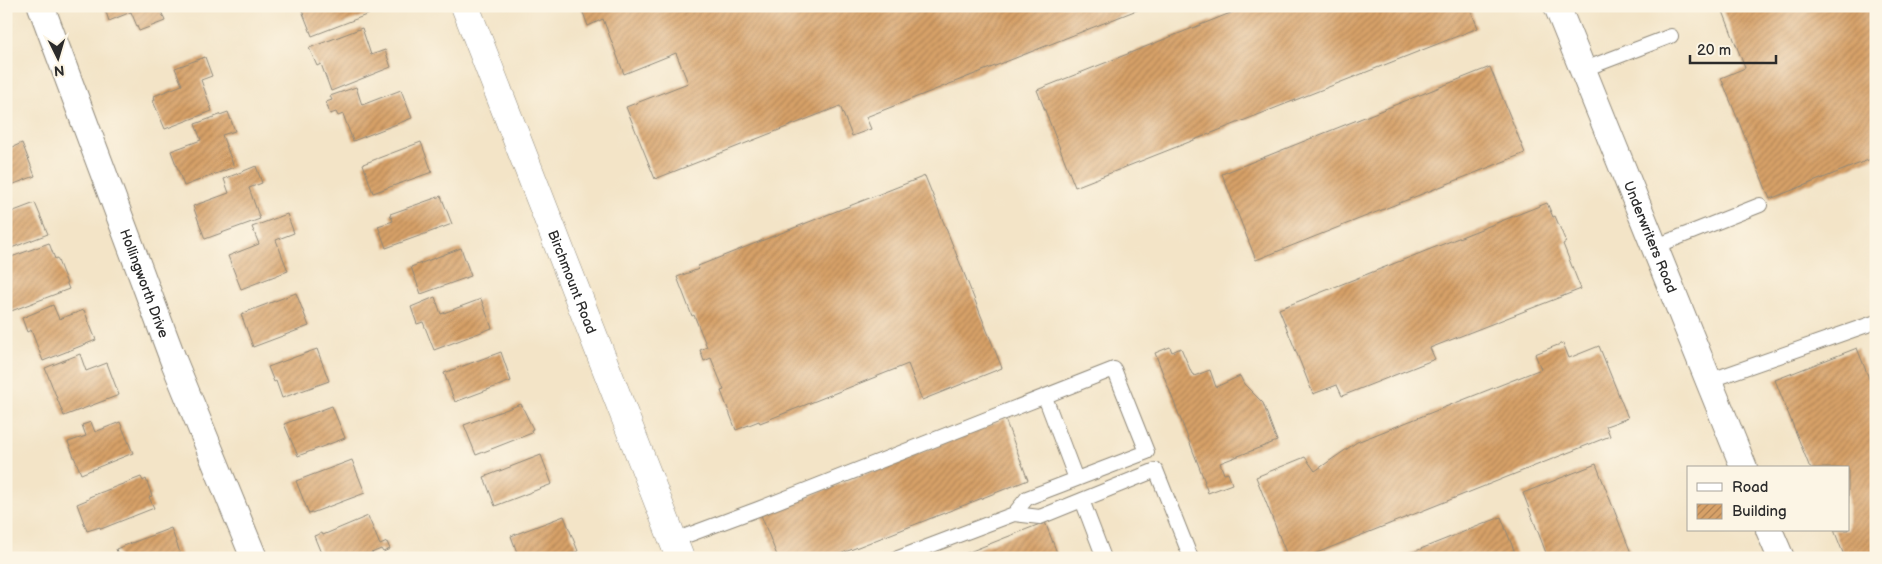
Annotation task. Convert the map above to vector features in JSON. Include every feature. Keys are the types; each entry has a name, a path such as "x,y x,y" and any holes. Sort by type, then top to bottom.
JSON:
{"main road":[{"name":"Birchmount Road","path":"465,6 676,549"}],"street":[{"name":"Hollingworth Drive","path":"41,6 174,362 254,558"},
{"name":"Underwriters Road","path":"1557,6 1743,466"},
{"path":"1771,532 1781,558"}],"lane":[{"path":"1582,70 1670,36"},
{"path":"1654,247 1760,205"},
{"path":"1708,381 1876,322"},
{"path":"676,549 758,509 1114,370 1147,452 1027,498 1014,514"},
{"path":"1045,396 1076,479"},
{"path":"898,558 1014,514 1040,517 1156,470 1191,558"},
{"path":"1082,500 1104,558"}],"building":[{"path":"104,6 159,6 165,21 139,31 131,12 109,21"},
{"path":"305,6 366,6 369,14 312,36 301,8"},
{"path":"1147,6 866,117 871,129 852,136 840,106 655,179 626,107 688,83 676,53 624,74 603,19 588,26 581,7"},
{"path":"1248,6 1469,6 1478,28 1075,187 1037,90"},
{"path":"1721,6 1876,6 1876,157 1770,199 1721,78 1745,68"},
{"path":"362,28 371,55 385,50 391,67 331,91 321,64 317,66 309,48"},
{"path":"205,57 212,76 201,80 212,111 165,129 153,101 155,100 154,96 182,85 175,68"},
{"path":"1490,67 1525,153 1256,260 1222,174"},
{"path":"356,87 362,105 401,90 412,118 353,141 343,114 338,116 336,112 330,114 326,102 332,100 330,96"},
{"path":"228,112 235,131 222,135 234,167 184,186 171,151 201,140 195,124"},
{"path":"421,142 432,172 373,193 363,164"},
{"path":"22,143 35,176 6,187 6,150"},
{"path":"256,166 262,183 249,188 260,219 205,239 193,206 229,193 224,179"},
{"path":"925,176 1002,368 922,400 908,364 760,423 759,421 736,430 721,391 724,390 711,358 704,361 700,350 707,347 694,315 692,316 677,277 699,269 698,266"},
{"path":"441,196 452,224 386,248 378,226 393,221 390,214"},
{"path":"35,203 48,234 6,250 6,214"},
{"path":"1547,203 1566,242 1563,244 1581,289 1430,348 1435,359 1342,396 1337,385 1313,394 1279,309"},
{"path":"287,214 294,233 276,240 288,271 241,289 228,256 259,244 252,227"},
{"path":"49,243 69,289 6,313 6,259"},
{"path":"461,248 471,276 421,294 411,267"},
{"path":"296,293 309,326 253,347 241,314"},
{"path":"435,297 441,314 481,299 492,328 434,350 423,322 417,324 411,307"},
{"path":"53,305 59,319 84,310 96,340 43,361 31,330 27,332 22,318"},
{"path":"1563,343 1569,358 1599,346 1628,418 1606,426 1610,436 1304,558 1288,558 1256,477 1305,457 1315,471 1357,442 1541,369 1535,354"},
{"path":"1170,347 1172,352 1181,348 1194,376 1210,370 1216,387 1240,376 1244,384 1263,403 1277,441 1220,463 1224,474 1228,473 1232,484 1208,493 1155,353"},
{"path":"1857,348 1876,396 1876,558 1845,558 1835,532 1850,532 1850,466 1809,466 1775,380"},
{"path":"317,349 329,381 282,398 276,381 274,382 268,367"},
{"path":"501,352 511,381 455,402 444,373"},
{"path":"80,354 86,371 107,363 119,395 64,416 45,368"},
{"path":"521,404 533,429 531,430 532,433 476,455 464,425"},
{"path":"332,406 345,438 298,456 284,424"},
{"path":"1005,419 1028,480 830,558 778,558 761,515"},
{"path":"91,422 95,432 120,422 133,453 81,474 68,442 86,436 82,425"},
{"path":"541,455 552,484 495,506 484,477"},
{"path":"352,460 365,493 309,514 296,481"},
{"path":"1596,464 1633,558 1548,558 1523,493"},
{"path":"141,477 143,481 146,479 152,496 149,497 154,508 101,529 100,527 87,531 77,504 89,499 89,497"},
{"path":"368,516 380,545 387,542 390,549 383,552 381,549 359,558 323,558 314,536 322,533 323,535"},
{"path":"564,516 578,551 559,558 519,558 511,536"},
{"path":"1501,517 1517,558 1398,558"},
{"path":"1045,522 1059,558 954,558"},
{"path":"171,528 182,558 119,558 116,549"}]}
